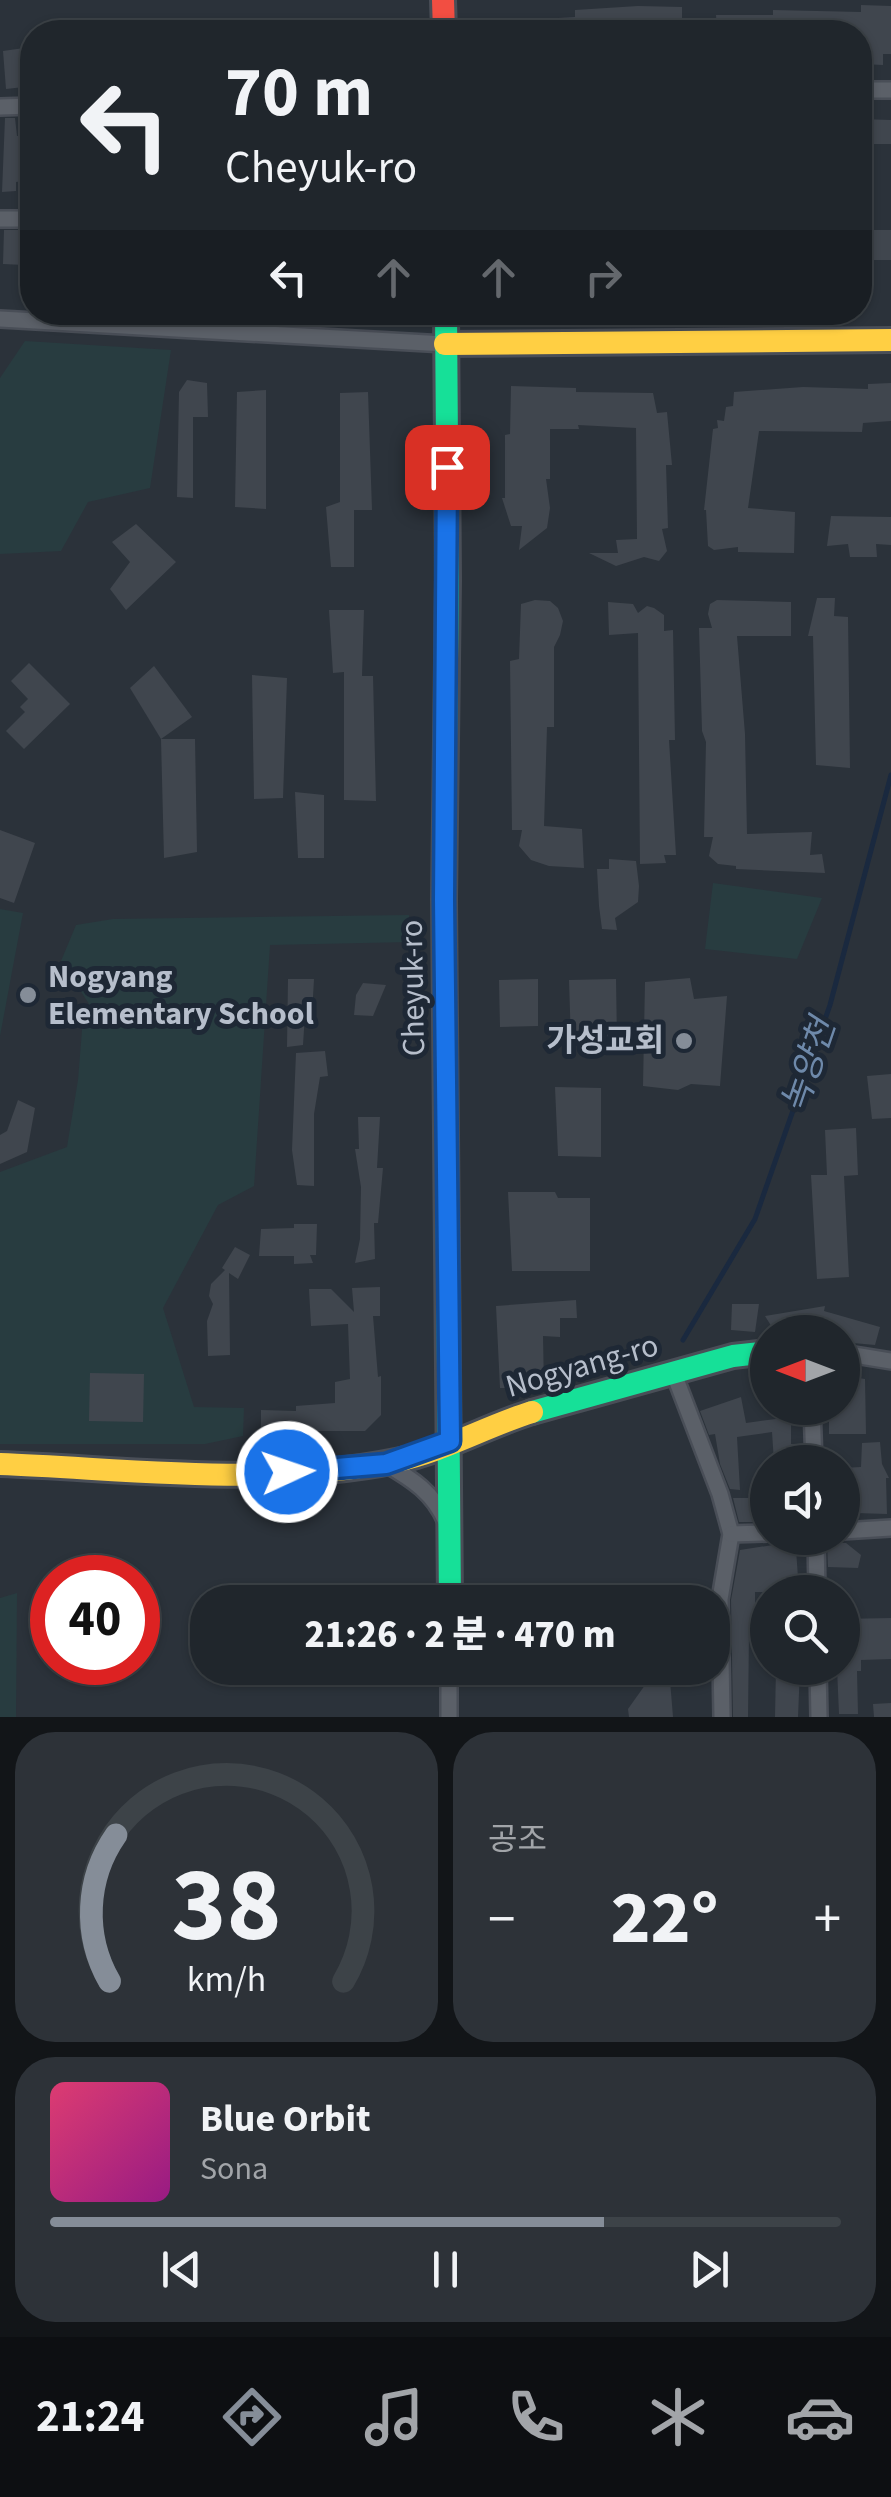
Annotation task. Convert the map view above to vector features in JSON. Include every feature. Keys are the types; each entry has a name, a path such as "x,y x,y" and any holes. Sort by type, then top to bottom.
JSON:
{"street":[{"path":"169,325 445,344 891,340"},
{"name":"Cheyuk-ro","path":"446,325 448,580 444,900 450,1585"},
{"name":"Nogyang-ro","path":"0,1464 249,1474 386,1464 503,1421 750,1354"},
{"path":"860,1356 891,1361"},
{"path":"674,1374 732,1534 720,1599 722,1717"},
{"path":"386,1464 424,1488 440,1509 450,1532"},
{"path":"860,1530 891,1528"},
{"path":"732,1534 750,1534"},
{"path":"449,1717 450,1685"},
{"path":"818,1685 819,1717"}],"green space":[{"path":"25,341 171,350 150,488 88,502 61,551 0,554 0,378"},
{"path":"713,883 822,898 797,959 705,949"},
{"path":"0,909 23,913 0,1036"},
{"path":"409,915 410,942 270,945 254,1186 218,1205 163,1308 194,1407 244,1408 243,1436 205,1444 0,1444 0,1172 67,1147 84,1005 89,1004 61,961 76,925 113,919"},
{"path":"17,1593 16,1717 0,1717 0,1598"}],"building":[{"path":"861,5 891,6 891,54 883,54 883,65 872,64 872,20 716,20 716,15 773,15 773,10 861,12"},
{"path":"682,7 682,20 525,20 575,17 575,10"},
{"path":"20,49 20,87 6,89 3,51"},
{"path":"5,118 15,118 20,136 20,181 16,182 16,191 2,192"},
{"path":"872,119 891,120 891,144 872,144"},
{"path":"4,230 20,230 20,265 3,264"},
{"path":"872,230 891,230 891,260 872,260"},
{"path":"187,380 207,383 208,417 193,417 193,498 177,497 179,392"},
{"path":"891,383 891,421 863,423 862,432 759,431 748,508 795,512 794,553 738,552 738,547 714,550 708,546 704,510 713,429 718,428 717,420 724,421 726,407 733,406 734,392 803,387 868,389 868,384"},
{"path":"511,386 653,393 657,413 667,412 672,465 666,465 668,528 662,529 667,551 659,561 644,557 616,566 589,553 618,553 616,540 637,539 636,428 578,425 579,429 550,429 547,528 519,550 522,526 511,526 502,498"},
{"path":"266,390 266,509 235,507 237,392"},
{"path":"368,392 372,510 354,510 354,567 331,567 326,507 340,502 340,393"},
{"path":"831,516 891,517 891,545 876,544 877,557 850,557 848,544 827,546"},
{"path":"136,524 176,562 126,610 110,589 130,562 112,542"},
{"path":"817,598 835,598 834,616 848,617 850,768 816,765 813,636 808,636"},
{"path":"717,600 791,602 791,636 737,636 745,734 747,834 812,832 810,855 822,854 825,873 736,869 718,864 709,856 713,837 704,837 706,742 702,731 699,628 712,628 708,614 710,604"},
{"path":"550,601 563,621 554,647 554,727 547,727 544,826 582,829 584,868 549,866 531,860 519,846 522,830 512,830 510,661 519,659 521,604"},
{"path":"608,602 633,604 638,613 647,606 654,608 664,615 664,631 673,630 675,740 669,740 676,855 664,855 666,863 640,864 638,633 609,635"},
{"path":"329,610 364,610 362,676 373,676 376,801 344,800 344,672 333,673"},
{"path":"29,663 70,704 24,749 6,731 25,712 20,707 28,699 11,681"},
{"path":"154,666 192,717 161,739 130,688"},
{"path":"252,675 287,678 283,798 254,799"},
{"path":"161,739 195,739 197,852 164,858"},
{"path":"295,792 324,795 324,858 298,858"},
{"path":"0,830 35,843 14,903 0,898"},
{"path":"609,859 636,861 639,886 638,902 615,918 617,930 602,929 599,906 597,869 609,869"},
{"name":"가성교회","path":"690,978 694,999 727,996 720,1086 691,1084 678,1090 643,1086 645,982"},
{"path":"288,979 314,979 312,1014 305,1014 303,1045 287,1047"},
{"path":"538,979 538,1026 500,1027 499,980"},
{"path":"616,979 617,1042 571,1043 569,980"},
{"path":"363,983 386,985 373,1016 354,1015 356,995"},
{"path":"325,1051 328,1076 320,1077 314,1114 314,1186 297,1185 292,1150 296,1053"},
{"path":"891,1074 891,1118 872,1119 867,1076"},
{"path":"555,1087 601,1088 601,1157 558,1156"},
{"path":"18,1100 35,1108 27,1152 0,1164 0,1135 7,1131"},
{"path":"358,1117 380,1117 377,1168 383,1168 378,1223 374,1223 375,1259 355,1263 360,1239 361,1187 355,1149 359,1149"},
{"path":"856,1128 858,1175 844,1176 849,1277 817,1279 811,1175 827,1175 825,1130"},
{"path":"508,1192 555,1192 558,1198 590,1198 590,1271 512,1271"},
{"path":"294,1224 317,1224 316,1255 310,1255 313,1263 294,1264 294,1256 259,1256 261,1229 294,1228"},
{"path":"235,1247 250,1255 238,1279 229,1273 230,1355 208,1356 211,1284 225,1270 222,1268"},
{"path":"380,1287 380,1316 373,1316 378,1377 381,1376 381,1415 365,1431 261,1431 261,1410 296,1411 296,1406 335,1403 335,1382 350,1379 348,1324 311,1326 309,1289 331,1289 354,1312 352,1288"},
{"path":"576,1300 577,1318 560,1318 560,1337 543,1336 544,1388 500,1388 496,1306"},
{"path":"732,1304 759,1304 757,1315 750,1315 750,1332 731,1330"},
{"path":"825,1306 824,1311 838,1315 771,1315"},
{"path":"860,1321 880,1327 875,1345 860,1344"},
{"path":"90,1373 144,1374 143,1422 89,1421"},
{"path":"860,1378 865,1379 866,1434 829,1434 829,1425 860,1425"},
{"path":"741,1397 746,1423 791,1425 791,1444 796,1445 773,1445 772,1432 737,1437 740,1490 730,1489 720,1464 715,1434 709,1435 700,1411"},
{"path":"880,1442 882,1464 889,1478 887,1514 860,1513 862,1443"},
{"path":"733,1498 750,1498 750,1522 739,1522"},
{"path":"750,1548 750,1555 796,1555 798,1575 750,1575 748,1717 733,1717 731,1600 740,1550"},
{"path":"828,1555 861,1555 858,1568 828,1567"},
{"path":"891,1618 891,1659 861,1660 861,1671 860,1671 860,1619"},
{"path":"645,1685 670,1685 673,1717 629,1717 628,1709"},
{"path":"776,1685 799,1685 798,1717 775,1717"},
{"path":"838,1685 857,1685 858,1714 839,1714"},
{"path":"891,1703 891,1717 874,1717 873,1704"}],"waterway":[{"name":"녹양천","path":"683,1340 755,1219 830,1005 891,775"}],"traffic: fast":[{"path":"446,325 444,900 450,1585"},
{"path":"532,1412 750,1354"}],"traffic: slow":[{"path":"445,344 891,340"},
{"path":"0,1464 249,1475 348,1469 413,1457 532,1412"}],"traffic: jam":[{"path":"443,0 444,20"}],"place":[{"name":"Nogyang Elementary School","path":"28,995"},
{"name":"가성교회","path":"684,1041"}],"route":[{"path":"287,1472 386,1464 450,1441 444,900 447,467"}]}
